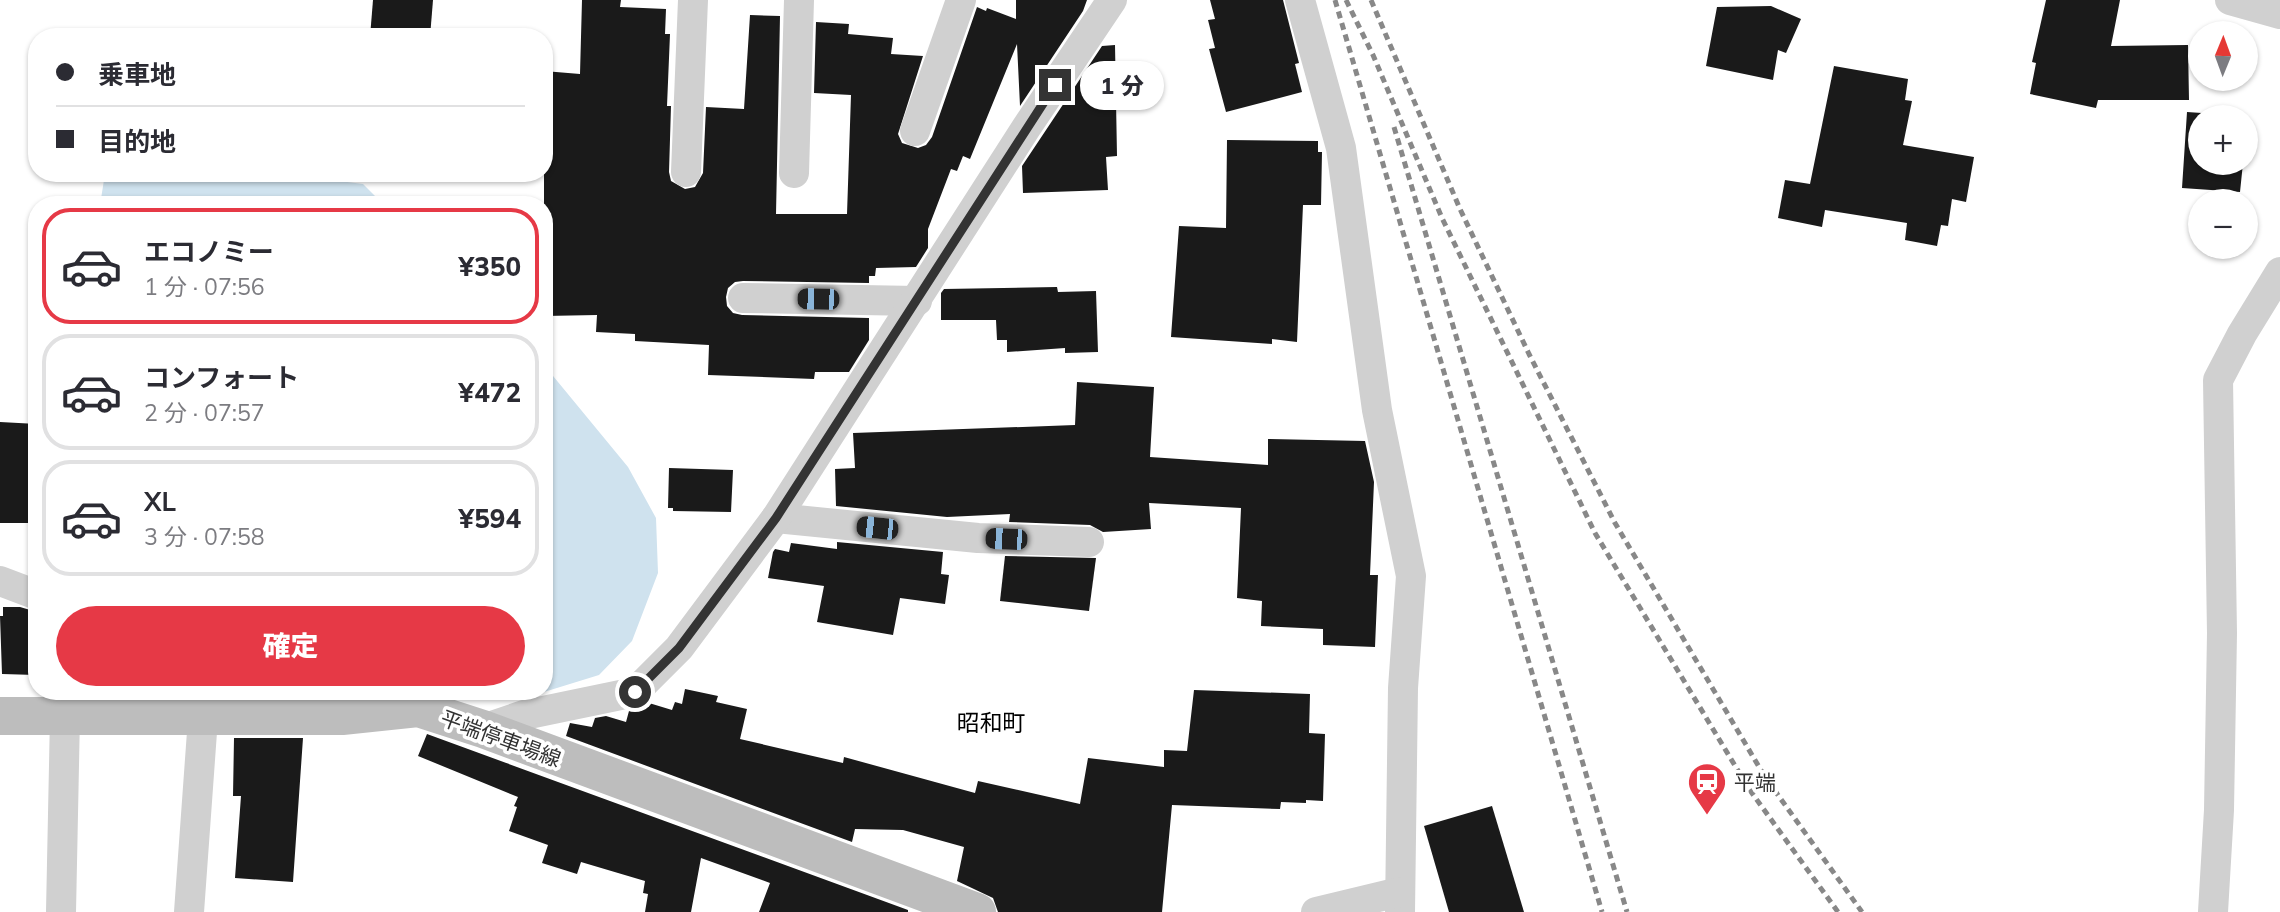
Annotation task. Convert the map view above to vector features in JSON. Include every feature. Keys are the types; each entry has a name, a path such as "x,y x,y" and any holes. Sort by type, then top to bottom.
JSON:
{"main road":[{"name":"平端停車場線","path":"0,716 342,716 418,708 483,729 977,912"}],"street":[{"path":"686,172 693,0"},
{"path":"794,173 799,0"},
{"path":"915,131 961,0"},
{"path":"483,729 524,715 635,692 679,648 776,518 1026,128 1112,0"},
{"path":"1300,0 1341,148 1377,410 1411,576 1403,688 1400,902 1316,912"},
{"path":"2230,0 2280,14"},
{"path":"2213,912 2219,810 2222,633 2218,380 2280,272"},
{"path":"743,298 917,301"},
{"path":"776,518 978,538 1089,541"},
{"path":"0,581 28,592"},
{"path":"307,700 342,716"},
{"path":"61,912 65,716"},
{"path":"189,912 203,718"}],"water":[{"path":"104,182 347,182 363,184 375,196 101,196"},
{"path":"553,376 628,467 656,518 658,573 632,641 599,675 553,689"}],"building":[{"path":"373,0 433,0 431,28 371,28"},
{"path":"582,0 621,0 620,7 666,9 665,34 670,34 667,106 671,106 669,172 671,181 685,189 695,187 703,173 706,107 744,109 750,15 780,16 776,214 847,214 851,95 814,93 816,22 849,24 848,34 893,38 891,54 923,56 898,134 902,143 918,148 926,145 932,137 977,7 1016,19 1016,0 1087,0 1083,11 1020,106 1017,44 970,159 963,156 957,171 951,169 928,229 928,248 916,267 876,268 875,276 869,276 869,283 743,281 735,282 728,288 727,306 733,313 742,315 869,318 869,340 849,372 815,372 814,379 708,375 709,345 635,341 635,334 596,332 597,315 553,316 553,196 544,196 544,182 553,182 553,72 580,74"},
{"path":"1210,0 1283,0 1299,63 1295,64 1302,92 1226,112 1209,49 1215,48 1208,20 1215,19"},
{"path":"2046,0 2120,0 2111,46 2188,45 2189,100 2098,100 2096,108 2030,94 2036,63 2032,62"},
{"path":"1771,6 1801,19 1786,53 1778,50 1773,80 1706,66 1717,7"},
{"path":"1115,45 1117,156 1106,157 1108,190 1023,193 1022,166 1102,46"},
{"path":"1834,66 1908,79 1905,100 1912,101 1903,145 1974,157 1966,202 1952,199 1948,226 1941,225 1937,246 1905,240 1907,223 1825,210 1822,227 1778,218 1785,180 1810,184"},
{"path":"2188,112 2188,175 2242,175 2240,189 2182,188"},
{"path":"1227,140 1318,141 1318,152 1322,152 1321,205 1303,205 1297,342 1272,339 1272,344 1171,337 1179,226 1226,228"},
{"path":"1057,287 1058,292 1096,291 1098,352 1065,353 1065,348 1007,352 1007,340 997,340 996,320 941,320 941,293 944,289"},
{"path":"1077,382 1154,387 1150,457 1268,465 1268,439 1365,441 1374,482 1370,575 1378,575 1375,647 1323,645 1323,629 1261,626 1262,601 1237,598 1241,508 1149,503 1151,529 1103,532 1090,525 1009,522 1010,514 947,517 836,506 835,469 855,468 853,433 1075,425"},
{"path":"0,422 28,424 28,523 0,523"},
{"path":"669,468 733,470 731,512 673,511 673,508 668,508"},
{"path":"837,542 943,552 941,574 949,575 945,604 900,598 893,635 817,622 824,586 768,578 773,552 775,549 789,552 791,543 837,549"},
{"path":"1005,556 1096,558 1089,611 1000,601"},
{"path":"3,607 28,609 28,675 2,674 0,616 3,616"},
{"path":"685,689 718,696 716,702 747,709 740,739 843,763 844,757 975,793 978,781 1080,804 1088,758 1164,767 1164,750 1187,751 1194,690 1310,694 1309,733 1325,734 1323,801 1281,802 1280,809 1172,805 1162,912 998,912 993,898 957,881 964,847 903,830 855,829 852,842 566,736 570,723 592,727 595,718 606,716 626,722 629,711 649,703 672,710 675,702 682,704"},
{"path":"427,734 908,912 759,912 770,883 701,858 691,912 645,912 648,894 643,893 645,881 581,862 577,874 542,863 548,845 509,831 518,797 418,756"},
{"path":"234,738 303,738 293,882 235,878 241,796 233,796"},
{"path":"1492,806 1524,912 1449,912 1424,826"}],"railway":[{"path":"1335,0 1602,912"},
{"path":"1346,0 1373,55 1442,218 1595,533 1749,789 1838,912"},
{"path":"1371,0 1460,209 1529,354 1615,523 1765,777 1862,912"},
{"path":"1394,127 1627,912"}],"place":[{"name":"平端","path":"1707,816"}],"district":[{"name":"昭和町","path":"991,722"}],"route":[{"path":"635,692 679,648 776,518 1055,85"}]}
